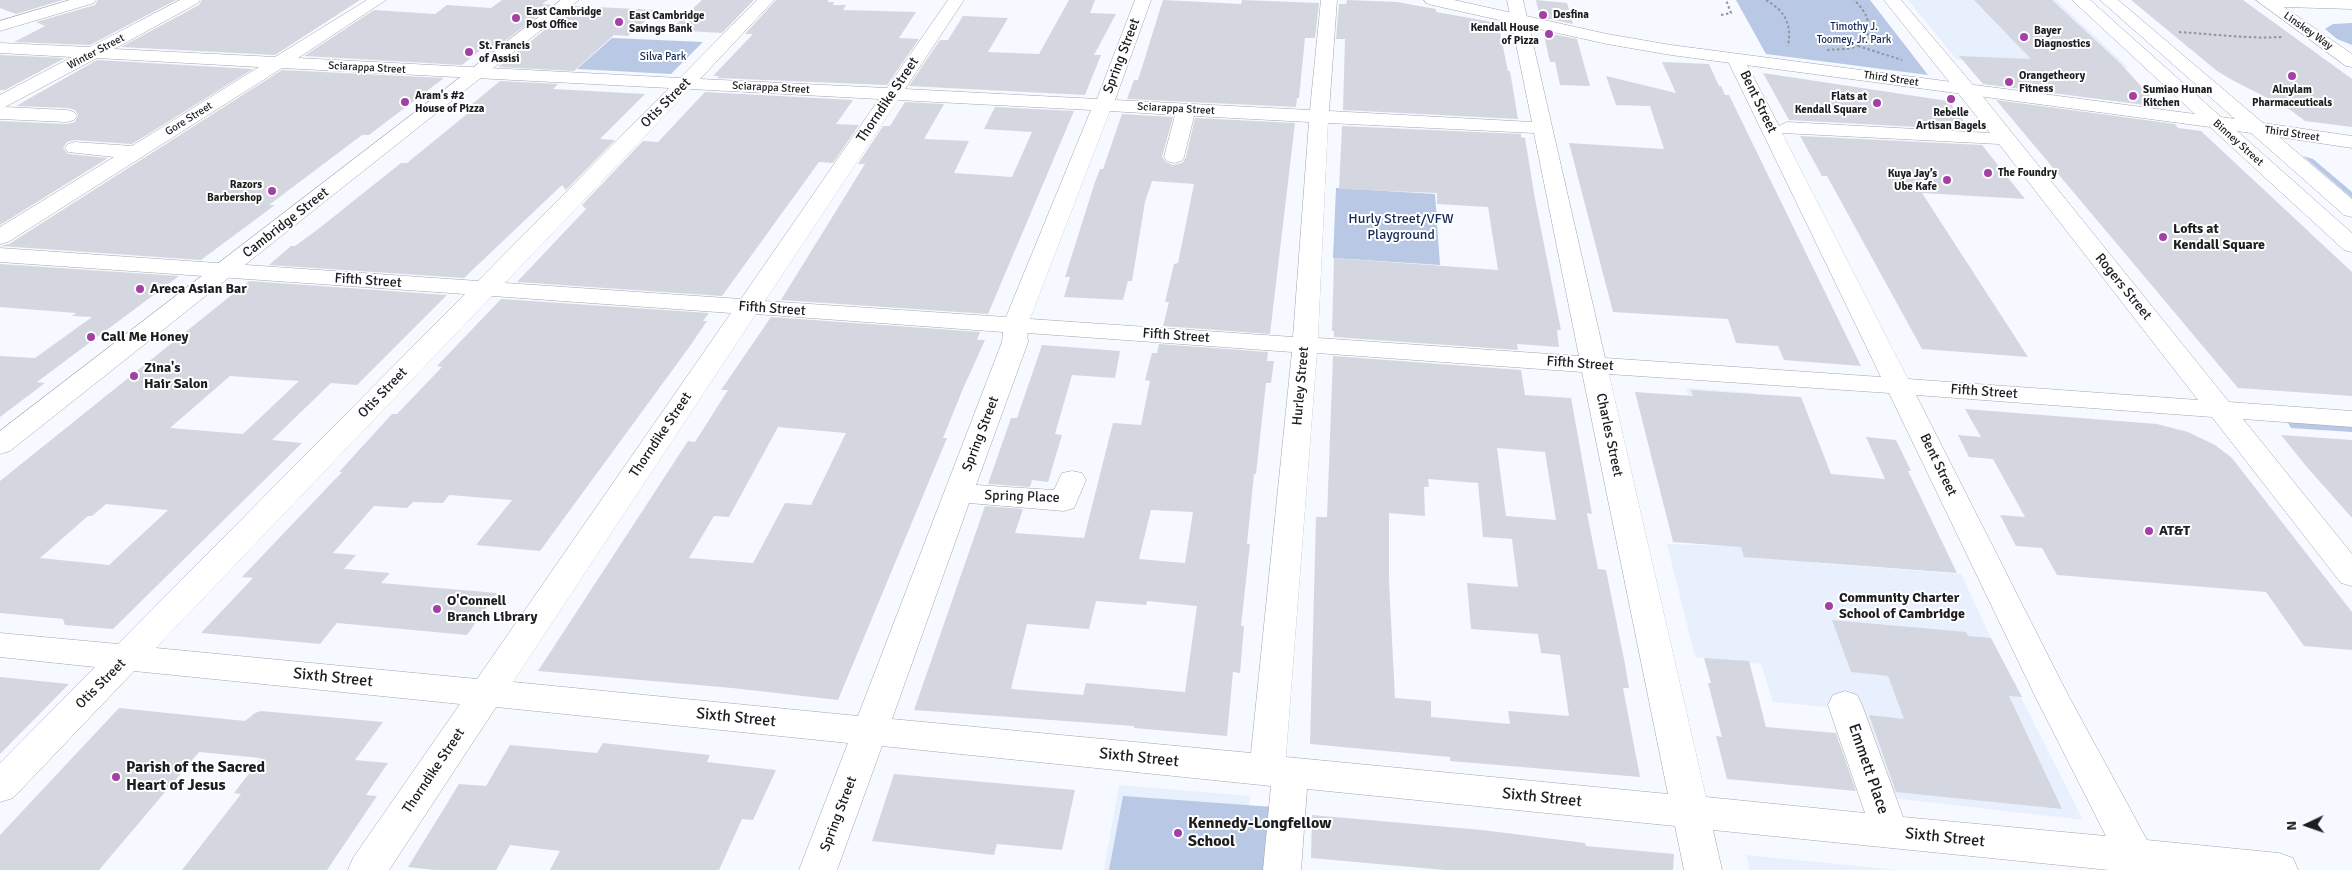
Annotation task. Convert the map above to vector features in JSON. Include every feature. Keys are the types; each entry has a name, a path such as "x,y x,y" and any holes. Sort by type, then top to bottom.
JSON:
{"main road":[{"path":"0,16 54,0"},
{"path":"0,26 88,0"},
{"name":"Winter Street","path":"0,103 192,0"},
{"name":"Gore Street","path":"0,237 378,0"},
{"name":"Cambridge Street","path":"0,445 571,0"},
{"name":"Otis Street","path":"0,787 766,0"},
{"name":"Thorndike Street","path":"367,870 956,0"},
{"name":"Spring Street","path":"818,870 1015,342 1015,325 1097,116 1104,105 1143,0"},
{"name":"Hurley Street","path":"1282,870 1278,772 1319,116 1329,0"},
{"name":"Third Street","path":"1432,0 1517,9 1616,40 1736,59 2215,122 2259,130 2352,142"},
{"name":"Rogers Street","path":"1892,0 1964,89 1977,102 2352,575"},
{"name":"Binney Street","path":"2080,0 2352,245"},
{"name":"Binney Street","path":"2108,0 2352,210"},
{"path":"2264,0 2352,4"},
{"name":"Linskey Way","path":"2264,0 2349,65"},
{"name":"Charles Street","path":"1517,9 1703,870"},
{"name":"Sciarappa Street","path":"3,49 1543,128"},
{"name":"Bent Street","path":"1736,59 2053,698 2139,863"},
{"path":"1174,157 1186,110"},
{"path":"0,113 67,116"},
{"path":"1787,128 1996,139"},
{"path":"75,148 136,152"},
{"name":"Fifth Street","path":"0,255 1305,344 2352,419"},
{"name":"Spring Place","path":"959,493 1064,501 1072,480"},
{"name":"Sixth Street","path":"0,645 1890,832 2139,863 2279,870"},
{"name":"Emmett Place","path":"1845,705 1890,832"}],"path":[{"path":"1721,15 1731,13 1726,0"},
{"path":"1766,0 1781,10 1788,20 1790,32 1788,46 1784,50"},
{"path":"1854,0 1865,11 1870,22 1869,33 1858,46"},
{"path":"2171,32 2260,38 2289,37"},
{"path":"1788,46 1796,49"},
{"path":"1821,52 1858,46 1894,56 1910,64"}],"shaded area":[{"path":"1908,0 2056,0 2129,68 1957,60"},
{"name":"Community Charter School of Cambridge","path":"1686,388 1754,393 1816,563 1961,574 1991,638 2083,820 1867,795 1838,708 1773,702 1761,664 1695,657 1667,544 1733,546"},
{"name":"Kennedy-Longfellow School","path":"1119,785 1250,796 1243,870 1104,870"},
{"path":"1746,855 1899,870 1750,870"}],"green space":[{"name":"Timothy J. Toomey, Jr. Park","path":"1736,0 1870,0 1928,75 1766,54"},
{"path":"2352,23 2352,45 2337,39 2325,29 2333,24"},
{"name":"Silva Park","path":"612,38 703,42 671,74 577,69"},
{"path":"2303,156 2313,159 2352,192 2352,198"},
{"name":"Hurly Street/VFW Playground","path":"1336,188 1435,194 1440,265 1333,258"},
{"path":"2287,421 2352,426 2352,432 2291,428"},
{"name":"Kennedy-Longfellow School","path":"1123,796 1273,807 1266,870 1109,870"}],"building":[{"path":"0,0 63,0 16,14 0,8"},
{"path":"98,0 176,0 90,45 14,42 45,26 36,22 95,5"},
{"path":"202,0 360,0 275,55 121,47 199,5"},
{"path":"502,0 548,0 542,4 552,5 488,54 483,48 462,65 304,56 374,10 435,14 447,5 491,8"},
{"path":"702,0 754,0 722,33 670,30"},
{"path":"776,0 829,0 827,2 834,2 833,5 846,5 843,10 916,12 899,38 919,39 887,85 717,78 719,76 713,76 753,34 745,34"},
{"path":"1069,0 1095,0 1090,13 1116,14 1094,55 1101,55 1085,95 909,86 940,40 948,40 963,16 1008,18 988,52 1039,54"},
{"path":"1163,0 1241,4 1242,0 1319,3 1315,38 1305,38 1299,98 1297,98 1296,107 1127,99 1134,80 1138,80"},
{"path":"1347,0 1397,2 1436,9 1436,12 1498,23 1508,71 1510,71 1518,119 1343,110 1345,39 1336,39 1339,4 1346,4"},
{"path":"1536,0 1567,3 1573,24 1540,17"},
{"path":"1974,0 2052,0 2120,63 2160,107 1983,84 1959,56 2031,59"},
{"path":"2131,0 2243,0 2352,79 2352,127 2305,121 2289,109 2232,80 2217,71"},
{"path":"575,6 658,10 628,36 614,35 574,71 498,67"},
{"path":"1543,32 1577,39 1590,86 1560,85 1555,62 1550,62"},
{"path":"0,55 65,58 5,90 0,90"},
{"path":"97,60 253,69 132,144 75,140 67,142 63,148 68,154 108,158 0,225 0,121 67,124 75,122 78,115 75,110 68,108 16,106"},
{"path":"1662,62 1709,64 1719,86 1721,86 1725,95 1729,95 1861,366 1784,360 1778,346 1736,343 1728,319 1613,312 1569,143 1664,149 1650,106 1616,105 1606,76 1676,93"},
{"path":"282,70 444,78 369,135 362,135 269,205 275,205 201,260 0,246 9,244"},
{"name":"Flats at Kendall Square","path":"1763,73 1948,101 1971,130 1789,120"},
{"path":"500,81 558,84 553,89 645,94 600,139 615,140 566,190 562,185 464,278 269,265 291,246 295,246 317,230 401,163 407,163 472,110 466,109"},
{"path":"705,92 853,100 836,124 859,125 833,163 819,162 722,296 517,282 586,209 582,205 643,141 658,142"},
{"name":"Lofts at Kendall Square","path":"1996,100 2175,124 2178,128 2201,131 2352,272 2352,396 2238,388"},
{"path":"905,102 944,104 924,139 969,141 954,173 1012,177 1032,132 984,129 995,107 1074,111 988,314 781,300 865,164 858,164 883,126 890,126"},
{"path":"1122,114 1173,117 1162,157 1166,162 1173,165 1182,163 1186,157 1195,118 1295,123 1270,334 1163,326 1169,302 1165,302 1174,264 1178,263 1194,184 1152,181 1145,202 1132,281 1128,281 1123,300 1064,297 1070,277 1065,277 1095,182 1100,169 1103,169"},
{"path":"1342,126 1521,134 1521,137 1525,138 1561,330 1557,330 1559,347 1517,344 1518,350 1334,337 1334,331 1332,331 1334,258 1498,270 1488,207 1437,204 1437,193 1339,189"},
{"path":"1800,136 1982,145 2025,199 1922,193 2028,357 1922,349 1827,176 1822,176"},
{"path":"0,264 179,276 37,382 45,383 0,417 0,356 35,358 92,317 72,316 76,313 0,307"},
{"path":"249,281 447,295 357,385 331,383 272,440 302,443 113,629 65,625 63,619 0,613 0,481","holes":["230,376 299,381 243,434 170,428","106,504 168,510 109,565 40,558 88,516 92,516"]},
{"path":"501,299 709,313 703,321 707,321 690,346 540,551 476,545 512,500 449,495 443,503 413,502 407,508 374,506 333,553 356,555 344,569 390,573 381,583 497,593 467,635 337,623 320,644 201,633 253,578 242,577 342,472 339,472 392,414 397,414 442,367 437,366"},
{"path":"771,317 980,332 977,340 985,340 962,391 943,438 947,438 838,700 732,688 538,671 688,441 695,442 728,390 721,390","holes":["778,427 846,433 811,505 785,503 753,563 689,558 714,516 729,517"]},
{"path":"1159,344 1268,352 1267,361 1274,361 1271,383 1266,383 1256,474 1254,474 1247,544 1250,544 1241,626 1244,626 1240,673 1233,672 1227,736 1134,728 1134,726 914,710 985,506 1023,509 1015,533 1084,538 1113,423 1141,425 1150,381 1145,380 1152,353 1157,353","holes":["1151,510 1193,512 1185,563 1139,559","1096,601 1146,605 1147,601 1197,606 1185,692 1086,683 1083,695 1011,689 1027,624 1089,629"]},
{"path":"1042,345 1120,351 1115,378 1072,375 1055,434 1062,435 1048,482 1032,480 1030,487 988,484 1011,418 1017,418"},
{"path":"1333,356 1521,370 1525,395 1571,398 1592,514 1587,513 1598,569 1606,570 1625,664 1629,688 1623,688 1640,777 1450,761 1450,757 1310,744 1316,517 1327,517","holes":["1497,448 1545,452 1556,520 1506,516","1428,479 1478,483 1483,537 1512,539 1518,587 1467,583 1471,629 1538,634 1541,653 1560,655 1569,716 1508,711 1510,724 1431,717 1431,701 1395,698 1389,581 1389,513 1425,516 1424,487 1429,487"]},
{"path":"1691,390 1801,397 1831,474 1885,479 1866,437 1896,440 1911,471 1908,471 1957,573 1744,557 1741,547 1673,542 1635,392 1693,396"},
{"name":"AT&T","path":"1965,409 2157,424 2188,432 2215,445 2232,458 2352,612 2352,650 2304,646 2266,592 2057,575 2042,548 2016,546 2000,515 2025,517 1993,459 1969,457 1958,435 1981,437"},
{"path":"2281,435 2352,440 2352,518 2306,466"},
{"path":"1832,620 1966,632 1968,636 1991,638 2022,697 2009,696 2062,809 1896,792 1869,715 1904,719 1888,676 1851,672"},
{"path":"1704,658 1749,661 1766,727 1836,733 1856,791 1727,779 1716,736 1722,737 1708,683 1711,683"},
{"path":"0,677 69,684 0,754"},
{"path":"119,708 245,721 261,711 383,722 355,760 388,763 366,795 377,796 327,870 182,870 241,794 234,793 261,758 199,752 99,870 0,870 0,835"},
{"path":"603,743 710,755 707,762 776,770 753,820 742,819 719,870 550,870 560,851 510,845 496,870 434,870 408,867 459,784 486,786 510,745 597,753"},
{"path":"894,774 1075,790 1062,850 997,844 994,855 872,841"},
{"path":"1312,815 1482,830 1585,843 1586,846 1674,854 1673,870 1445,870 1311,858"}],"place":[{"name":"Desfina","path":"1543,15"},
{"name":"East Cambridge Post Office","path":"516,18"},
{"name":"East Cambridge Savings Bank","path":"619,22"},
{"name":"Kendall House of Pizza","path":"1549,34"},
{"name":"Bayer Diagnostics","path":"2024,37"},
{"name":"St. Francis of Assisi","path":"469,52"},
{"name":"Alnylam Pharmaceuticals","path":"2292,76"},
{"name":"Orangetheory Fitness","path":"2009,82"},
{"name":"Sumiao Hunan Kitchen","path":"2133,96"},
{"name":"Rebelle Artisan Bagels","path":"1951,99"},
{"name":"Aram's #2 House of Pizza","path":"405,102"},
{"name":"Flats at Kendall Square","path":"1877,103"},
{"name":"The Foundry","path":"1988,173"},
{"name":"Kuya Jay’s Ube Kafe","path":"1947,180"},
{"name":"Razors Barbershop","path":"272,191"},
{"name":"Lofts at Kendall Square","path":"2163,237"},
{"name":"Areca Asian Bar","path":"140,289"},
{"name":"Call Me Honey","path":"91,337"},
{"name":"Zina's Hair Salon","path":"134,376"},
{"name":"AT&T","path":"2149,531"},
{"name":"Community Charter School of Cambridge","path":"1829,606"},
{"name":"O'Connell Branch Library","path":"437,609"},
{"name":"Parish of the Sacred Heart of Jesus","path":"116,777"},
{"name":"Kennedy-Longfellow School","path":"1178,833"}]}
